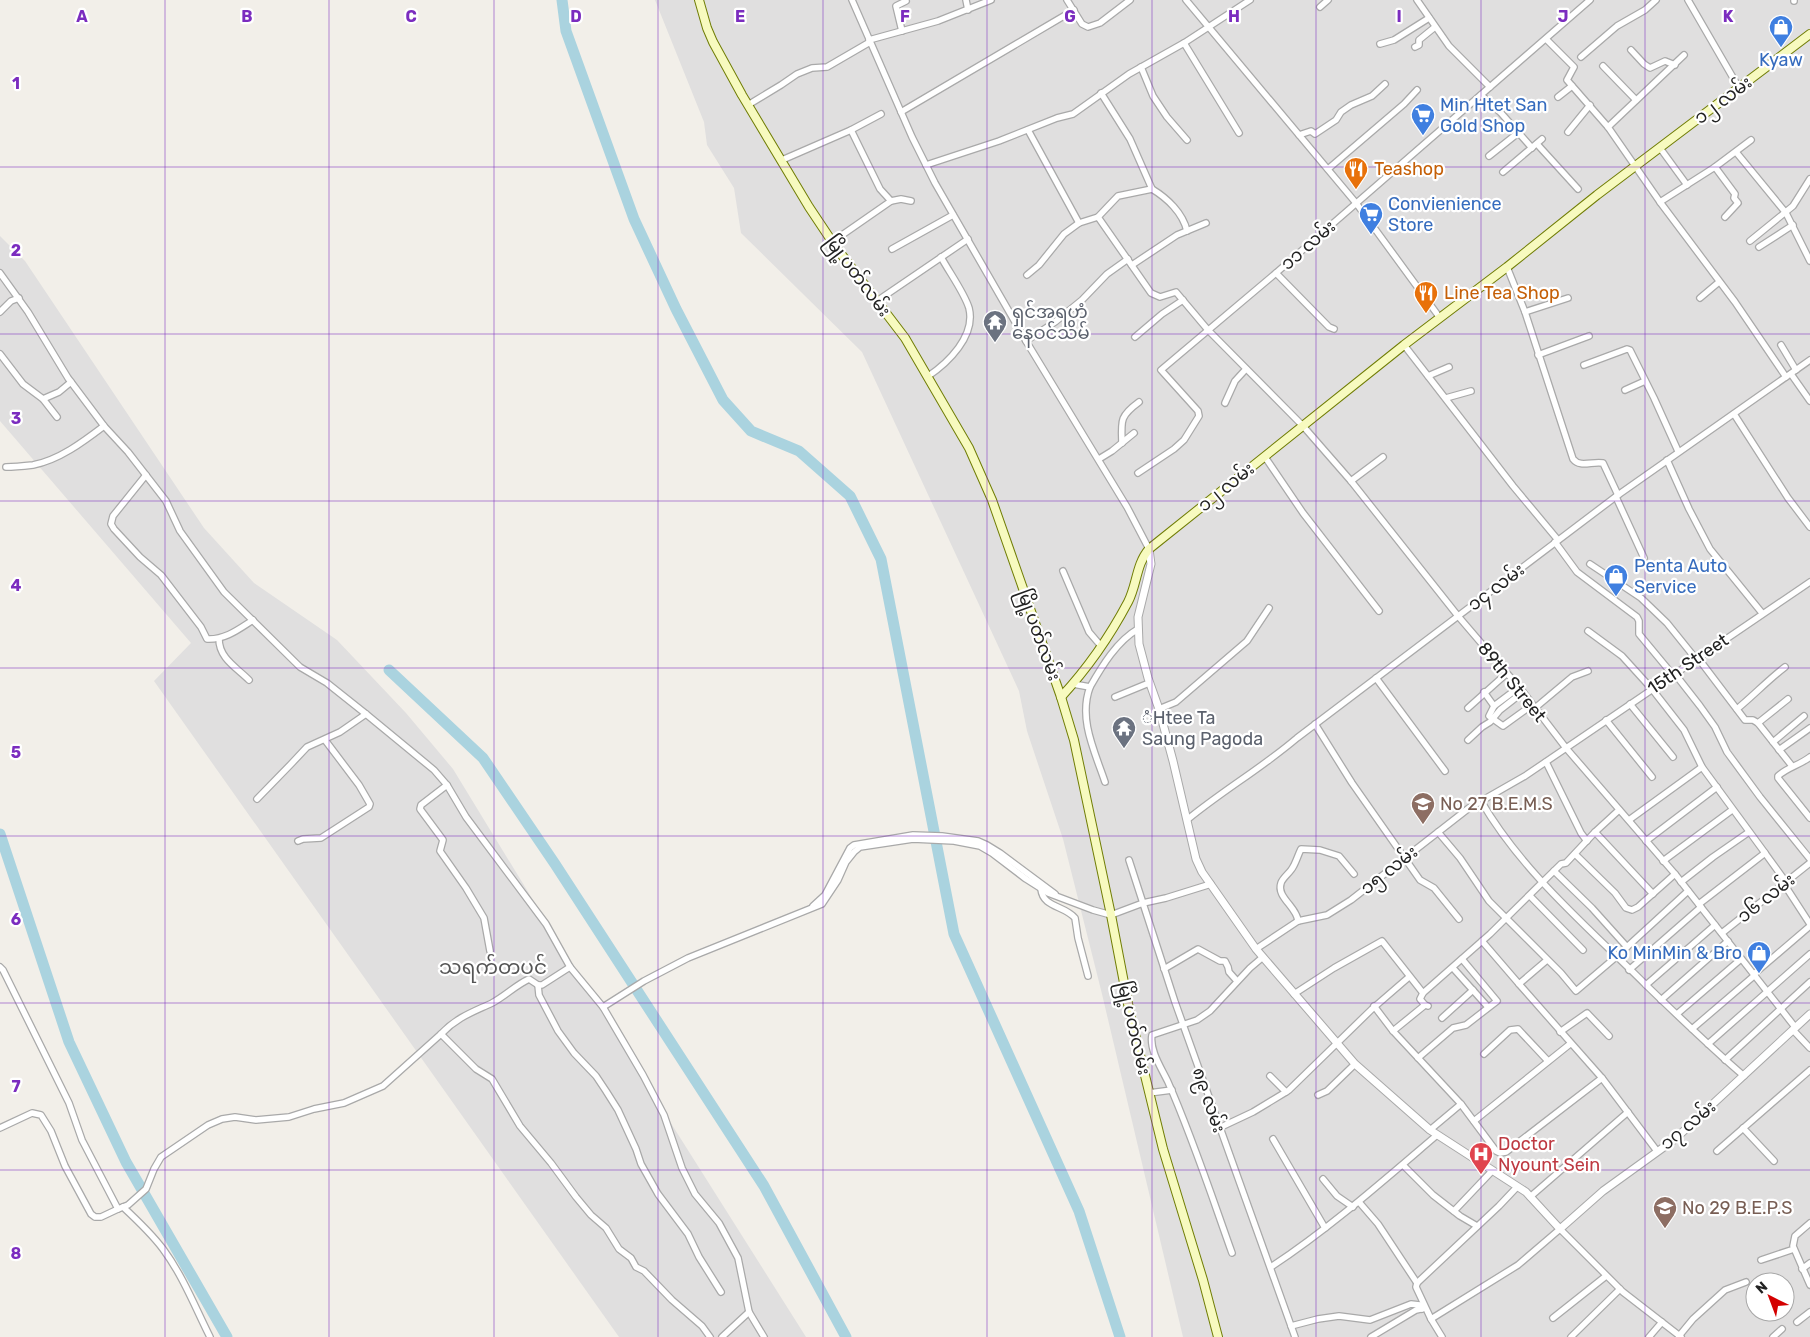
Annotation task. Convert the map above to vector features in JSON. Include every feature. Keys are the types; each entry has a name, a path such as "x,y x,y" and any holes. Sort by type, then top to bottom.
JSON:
{"main road":[{"name":"မြို့ပတ်လမ်း","path":"699,0 713,42 748,105 809,208 832,242 905,338 969,448 992,500 1061,697 1074,740 1128,1005 1149,1093 1163,1149 1203,1280 1218,1337"},
{"name":"၁၂ လမ်း","path":"1061,697 1073,684 1100,646 1128,601 1142,558 1149,549 1404,345 1810,34"}],"street":[{"path":"852,0 901,112 926,165 953,215 1026,341 1127,507 1149,549 1151,564 1138,617 1139,644 1149,683 1159,709 1174,761 1196,859 1202,872 1256,949 1354,1064 1430,1130 1530,1196 1606,1276 1677,1336 1693,1318 1725,1290 1745,1282"},
{"path":"966,0 968,10"},
{"path":"748,105 797,74 812,68 827,67 869,41 938,21 990,0"},
{"path":"1067,0 1082,24 1088,27 1094,26 1130,0"},
{"path":"1186,0 1356,203 1440,318"},
{"path":"926,165 1073,114 1141,67 1184,43 1250,0"},
{"path":"1320,7 1328,0"},
{"path":"1417,0 1449,46 1490,87"},
{"name":"၁၁ လမ်း","path":"1138,473 1184,440 1199,416 1198,410 1161,370 1276,273 1590,0"},
{"path":"1581,57 1617,26 1645,10 1656,0"},
{"path":"1688,0 1740,88"},
{"path":"902,31 896,6 906,1"},
{"path":"901,112 1074,10"},
{"path":"1380,44 1394,40 1429,18"},
{"path":"1415,47 1419,45 1419,40 1422,37 1435,27"},
{"path":"1546,39 1574,67 1567,78 1572,86 1608,127 1660,202 1810,401"},
{"path":"1184,43 1238,132"},
{"path":"1631,50 1650,68 1665,61 1675,65"},
{"path":"1608,127 1684,56"},
{"path":"1603,66 1636,100"},
{"path":"1141,67 1153,96 1186,140"},
{"path":"1299,135 1311,131 1315,134 1336,120 1341,112 1351,105 1372,96 1385,84"},
{"path":"1558,97 1572,86"},
{"path":"1328,170 1404,104 1417,90"},
{"path":"1101,94 1130,139 1152,190"},
{"path":"1481,95 1501,113 1518,133 1578,189"},
{"path":"1568,132 1590,105"},
{"path":"782,160 851,130 881,114"},
{"path":"851,130 880,189 891,201"},
{"path":"1028,130 1080,223"},
{"path":"1489,156 1518,133"},
{"path":"1503,172 1542,139"},
{"path":"1660,202 1715,167 1751,140"},
{"path":"1660,148 1688,185"},
{"path":"1736,152 1786,213 1810,261"},
{"path":"1715,167 1735,194 1734,198 1738,203 1725,217"},
{"path":"1750,241 1786,213 1799,199 1810,179"},
{"path":"1027,275 1034,270 1064,234 1080,223 1098,217 1106,211 1118,196 1152,190 1160,194 1175,208 1186,225 1187,231"},
{"path":"832,242 891,201 901,198 911,201"},
{"path":"892,249 953,215"},
{"path":"1098,217 1155,296 1160,297 1176,292 1183,300 1162,314 1135,337"},
{"path":"1026,341 1055,322 1082,300 1107,274 1165,242 1206,223"},
{"path":"1759,247 1793,225"},
{"path":"877,301 968,240"},
{"path":"927,377 946,361 964,340 970,320 966,301 941,257"},
{"path":"1507,267 1525,312 1573,459 1582,464 1603,463 1644,558"},
{"path":"1276,273 1329,327 1334,329"},
{"path":"0,274 18,298 71,382 104,426 128,452 166,501 180,530 220,587 300,667 327,683 366,714 434,770 447,785 466,817 546,924 570,967 603,1007 664,1115 682,1168 696,1194 719,1223 738,1258 749,1312 764,1337"},
{"path":"1700,298 1720,282"},
{"path":"0,312 11,301 18,298"},
{"path":"1525,312 1568,298"},
{"name":"89th Street","path":"1183,300 1208,330 1303,426 1351,481 1566,748 1675,874 1781,1008 1810,1048"},
{"path":"1538,355 1589,336"},
{"path":"1404,345 1557,541 1578,572 1637,616 1639,634 1700,706 1715,727 1727,752 1760,798 1810,859"},
{"path":"1781,345 1791,374"},
{"path":"1584,365 1627,349 1632,353 1678,452"},
{"path":"0,354 23,384 43,399 57,417"},
{"name":"၁၄ လမ်း","path":"1187,820 1211,800 1271,760 1315,724 1617,496 1810,360"},
{"path":"1428,376 1449,367"},
{"path":"1225,403 1235,381 1246,369"},
{"path":"1625,390 1645,381"},
{"path":"43,399 59,392 71,382"},
{"path":"1446,398 1471,391"},
{"path":"1122,443 1122,419 1125,413 1139,402"},
{"path":"1734,414 1788,498 1810,528"},
{"path":"6,468 34,464 51,459 81,444 104,426"},
{"path":"1099,460 1134,433"},
{"path":"1265,457 1303,513 1379,611"},
{"path":"1351,481 1384,458"},
{"path":"1667,460 1692,516 1710,549 1762,613"},
{"path":"146,475 113,516 111,524 140,557 161,575 207,639 219,639 254,620"},
{"path":"1590,564 1641,598 1666,623 1697,659 1746,720 1753,720 1758,723 1792,766"},
{"path":"1062,571 1090,632 1100,646"},
{"name":"15th Street","path":"1566,748 1810,582"},
{"path":"1159,709 1176,702 1247,642 1269,608"},
{"path":"1105,782 1086,719 1087,695 1098,672 1130,633 1138,629"},
{"path":"1588,631 1622,656 1652,689 1684,730 1702,767 1765,853 1810,925 1692,1029"},
{"path":"219,639 223,655 249,680"},
{"path":"1737,709 1785,667"},
{"path":"1520,690 1494,706 1489,716 1503,726 1572,677 1588,671"},
{"path":"1468,708 1506,674"},
{"path":"1376,678 1444,771"},
{"path":"1115,697 1149,683"},
{"path":"1073,684 1090,687"},
{"path":"1468,740 1490,722 1520,690"},
{"path":"1484,692 1494,706"},
{"path":"1758,723 1788,699"},
{"path":"1630,704 1673,757"},
{"path":"256,799 307,747 340,732 366,714"},
{"path":"1773,742 1804,716"},
{"path":"1606,720 1652,777"},
{"path":"1315,724 1352,783 1420,880 1434,888 1459,919"},
{"path":"1779,750 1810,728"},
{"path":"298,841 321,838 369,807 370,804 359,784 325,740"},
{"name":"၁၅ လမ်း","path":"1256,949 1298,921 1327,915 1351,900 1481,801 1526,776 1566,748"},
{"path":"1810,757 1805,762 1792,766 1781,773 1778,778 1810,818"},
{"path":"1546,762 1581,833 1587,841"},
{"path":"1629,820 1702,767"},
{"path":"447,785 426,800 420,809 443,840 440,851 484,918 490,950"},
{"path":"1646,841 1717,788"},
{"path":"1481,801 1502,834 1543,883 1629,970 1744,1076"},
{"path":"1393,1031 1427,1005 1420,999 1423,993 1507,918 1561,864 1566,863 1576,854 1595,832 1619,810"},
{"path":"1663,862 1732,810"},
{"path":"1438,832 1460,858 1489,901 1561,973 1576,991 1688,891"},
{"path":"1595,832 1653,894"},
{"path":"1681,882 1713,856 1749,832"},
{"path":"603,1007 644,981 688,958 811,907 825,895 850,848 854,845 913,837 966,838 988,845 1056,895"},
{"path":"941,838 980,846 992,852 1041,889 1093,910 1111,915 1143,903 1212,884"},
{"path":"1298,921 1297,914 1280,889 1281,881 1293,868 1300,849 1320,850 1339,856 1354,874"},
{"path":"1629,970 1700,906 1765,853"},
{"path":"1576,854 1629,909 1634,910 1675,874"},
{"name":"၈၉ လမ်း","path":"1129,860 1183,1025 1295,1337"},
{"name":"၁၆ လမ်း","path":"1722,933 1810,863"},
{"path":"1554,871 1592,908 1627,947"},
{"path":"1041,889 1042,897 1045,900 1075,918 1088,976"},
{"path":"1530,896 1583,950"},
{"path":"1646,985 1715,925"},
{"path":"1294,994 1334,968 1382,941 1423,993"},
{"path":"1482,941 1570,1044 1602,1078 1657,1151"},
{"path":"1661,1000 1728,941"},
{"path":"1164,969 1198,949 1225,962 1229,972 1237,981"},
{"path":"1708,1044 1810,954"},
{"path":"1232,1252 1172,1090 1151,1040 1152,1035 1197,1020 1210,1011 1237,981 1263,957"},
{"path":"1677,1014 1741,958"},
{"path":"1418,1058 1453,1028 1466,1025 1497,1001 1462,959"},
{"path":"1519,984 1547,960"},
{"path":"0,967 23,1008 69,1103 82,1140 123,1207 139,1221 163,1249 184,1282 210,1337"},
{"path":"538,985 546,983 570,967"},
{"path":"1453,968 1488,1007"},
{"path":"1219,1128 1253,1112 1286,1092 1374,1006 1409,977"},
{"path":"0,1128 32,1113 41,1115 51,1131 65,1166 91,1214 95,1217 101,1217 123,1207 146,1189 161,1157 208,1125 222,1119 235,1117 256,1120 289,1117 314,1109 344,1104 383,1086 457,1020 493,1002 530,979 538,985 539,995 558,1031 574,1053 596,1076 618,1110 636,1148 640,1164 658,1194 688,1234 720,1292"},
{"path":"1725,1060 1810,982"},
{"path":"1442,1018 1473,990"},
{"path":"1374,1006 1393,1031 1462,1104 1496,1151 1500,1153 1506,1152 1602,1078"},
{"path":"1560,1032 1587,1014 1609,1036"},
{"name":"၁၇ လမ်း","path":"1560,1229 1603,1191 1675,1139 1810,1014"},
{"path":"1484,1054 1510,1030 1518,1029 1548,1061"},
{"path":"441,1034 476,1069 489,1076 496,1084 520,1126 591,1216 606,1228 619,1249 631,1258 636,1267 644,1270 685,1313 702,1326 710,1337"},
{"path":"1474,1121 1570,1044"},
{"path":"1318,1096 1326,1091 1354,1064"},
{"path":"1717,1152 1810,1070"},
{"path":"1270,1076 1286,1092"},
{"path":"1149,1093 1172,1090"},
{"path":"1430,1130 1462,1104"},
{"path":"1530,1196 1628,1112"},
{"path":"1743,1128 1774,1160"},
{"path":"1271,1267 1298,1250 1353,1207 1437,1135"},
{"path":"1273,1139 1325,1228"},
{"path":"1402,1164 1433,1195 1477,1226"},
{"path":"1454,1211 1492,1170"},
{"path":"1323,1179 1337,1196 1353,1207"},
{"path":"1417,1283 1517,1187"},
{"path":"1359,1202 1378,1224 1417,1283 1416,1287 1424,1308 1442,1337"},
{"path":"1810,1223 1793,1240 1794,1249 1810,1285"},
{"path":"1431,1320 1518,1265 1560,1229"},
{"path":"1761,1260 1794,1249"},
{"path":"1802,1269 1810,1263"},
{"path":"1553,1318 1606,1276"},
{"path":"1571,1337 1620,1289"},
{"path":"1291,1326 1339,1316 1370,1320 1411,1304 1420,1305 1424,1308"},
{"path":"1371,1337 1416,1310 1424,1308"},
{"path":"722,1337 749,1312"},
{"path":"1797,1322 1810,1312"},
{"path":"1650,1337 1662,1322"},
{"path":"1773,1337 1782,1329"}],"shaded area":[{"path":"655,0 1810,0 1810,1337 1183,1337 1102,994 1063,839 1027,731 1019,691 862,352 741,233 734,188 707,145 704,122"},
{"path":"0,236 25,261 204,528 254,583 337,640 406,713 453,769 619,1041 806,1337 619,1337 154,681 191,643 0,421"}],"waterway":[{"path":"562,0 566,31 634,219 676,309 723,400 751,431 799,451 850,496 881,559 954,934 1079,1211 1120,1337"},
{"path":"389,670 483,758 555,864 764,1186 846,1337"},
{"path":"0,834 69,1042 126,1162 227,1337"}],"place":[{"name":"Kyaw","path":"1781,48"},
{"name":"Min Htet San Gold Shop","path":"1423,136"},
{"name":"Teashop","path":"1356,190"},
{"name":"Convienience Store","path":"1371,235"},
{"name":"Line Tea Shop","path":"1426,314"},
{"name":"ရှင်အရဟံ နေဝင်သိမ်","path":"995,343"},
{"name":"Penta Auto Service","path":"1616,597"},
{"name":"ံHtee Ta Saung Pagoda","path":"1124,749"},
{"name":"No 27 B.E.M.S","path":"1423,825"},
{"name":"Ko MinMin & Bro","path":"1759,974"},
{"name":"Doctor Nyount Sein","path":"1481,1175"},
{"name":"No 29 B.E.P.S","path":"1665,1229"}],"district":[{"name":"သရက်တပင်","path":"493,967"}]}
